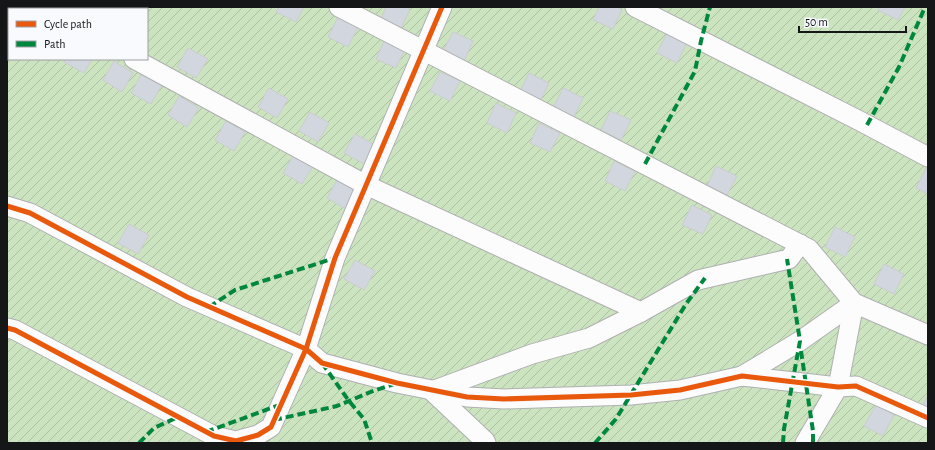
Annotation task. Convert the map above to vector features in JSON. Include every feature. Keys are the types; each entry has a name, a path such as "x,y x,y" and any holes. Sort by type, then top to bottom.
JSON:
{"street":[{"path":"339,7 809,249 854,303 928,335"},
{"path":"7,328 15,330 214,436 238,442 258,435 271,435 306,349 335,258 442,7"},
{"path":"635,7 858,120 928,158"},
{"path":"136,60 366,185 641,312"},
{"path":"7,206 30,213 187,297 306,349 322,364 432,391 467,397 504,399 631,395 680,390 742,376 800,341 854,303"},
{"path":"432,391 532,354 589,338 641,312 698,280 790,259 800,244"},
{"path":"805,443 838,387 854,303"},
{"path":"742,376 838,387 856,386 928,418"},
{"path":"432,391 486,443"}],"green space":[{"path":"7,7 928,7 928,443 7,443"}],"building":[{"path":"279,7 304,7 296,22 276,12"},
{"path":"386,7 407,7 410,9 401,29 381,19"},
{"path":"599,7 617,7 622,10 613,29 593,20"},
{"path":"880,7 905,7 898,20 878,10"},
{"path":"338,17 358,27 348,47 328,37"},
{"path":"453,32 473,41 464,61 443,51"},
{"path":"667,33 687,43 677,63 657,53"},
{"path":"385,39 405,49 396,68 376,59"},
{"path":"188,48 208,59 196,78 177,67"},
{"path":"65,60 91,60 84,73 64,62"},
{"path":"114,61 133,73 122,92 103,80"},
{"path":"440,72 460,81 450,101 430,91"},
{"path":"142,73 162,85 151,104 131,93"},
{"path":"529,73 549,83 539,103 519,93"},
{"path":"269,88 288,99 277,118 258,107"},
{"path":"563,88 583,98 574,117 553,108"},
{"path":"179,96 199,108 187,127 168,115"},
{"path":"496,103 516,113 507,133 487,123"},
{"path":"610,111 631,120 621,140 601,130"},
{"path":"310,112 329,123 318,142 299,131"},
{"path":"226,121 245,132 234,151 215,140"},
{"path":"539,123 560,133 550,152 530,143"},
{"path":"355,134 375,145 364,164 344,153"},
{"path":"294,154 314,165 302,184 283,173"},
{"path":"614,161 635,171 625,191 605,181"},
{"path":"716,166 737,176 727,195 707,186"},
{"path":"926,168 928,169 928,194 916,188"},
{"path":"338,178 358,190 346,209 327,198"},
{"path":"692,205 712,215 703,234 682,225"},
{"path":"129,224 149,235 138,254 118,243"},
{"path":"835,227 855,237 845,257 825,247"},
{"path":"355,260 375,271 364,290 344,279"},
{"path":"884,264 904,274 894,294 874,284"},
{"path":"928,395 928,410 922,407"},
{"path":"876,405 894,415 883,436 864,426"}],"marked path":[{"path":"645,164 695,71 710,7"},
{"path":"867,125 899,67 925,7"},
{"path":"209,307 235,290 335,258"},
{"path":"783,443 784,429 800,341 787,259"},
{"path":"595,443 616,419 686,304 705,278"},
{"path":"801,351 813,431 813,443"},
{"path":"322,363 364,419 372,443"},
{"path":"274,420 337,406 394,384"},
{"path":"206,432 282,404"},
{"path":"139,443 154,428 178,417"}],"cycle path":[{"path":"7,328 15,330 214,436 236,441 258,435 271,427 306,349 335,258 442,7"},
{"path":"7,206 30,213 187,297 306,349 322,363 397,383 467,397 504,399 631,395 680,390 742,376 838,387 856,386 928,418"}]}
